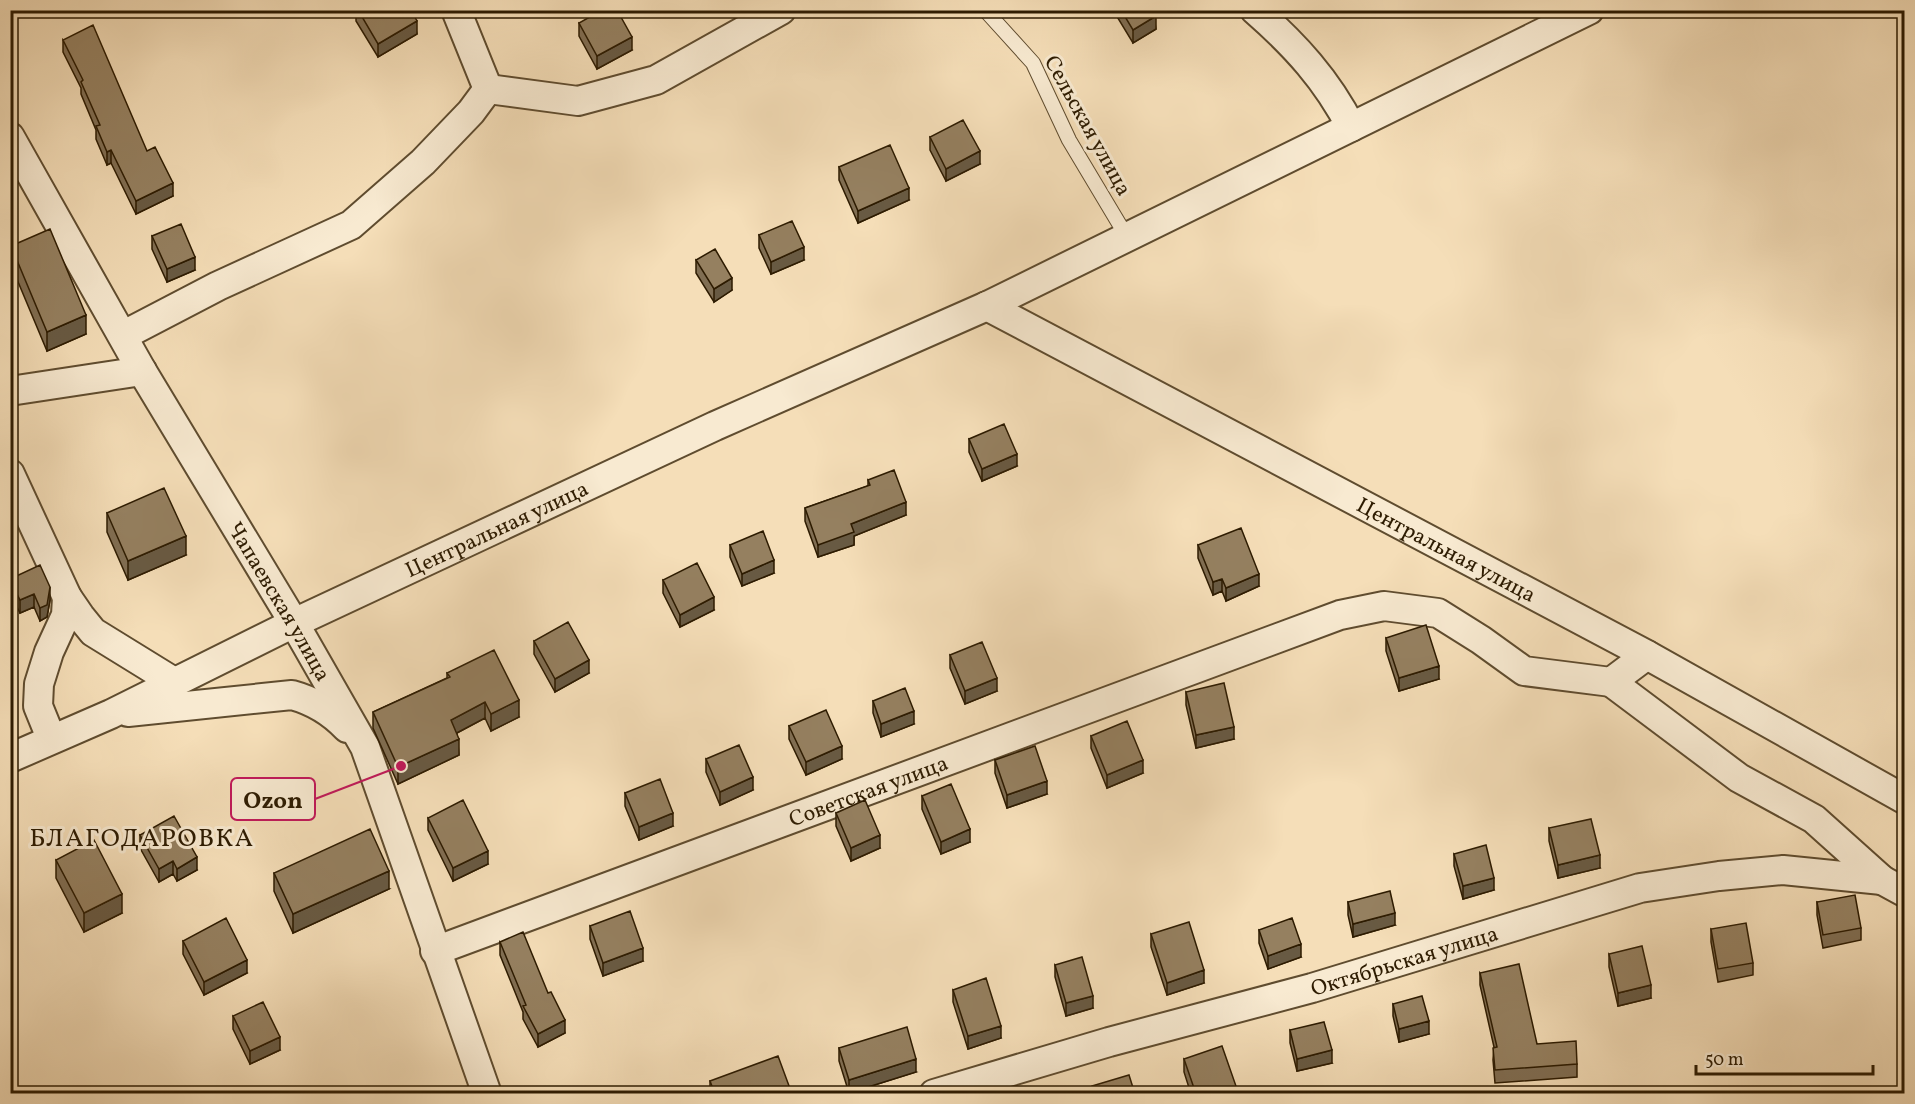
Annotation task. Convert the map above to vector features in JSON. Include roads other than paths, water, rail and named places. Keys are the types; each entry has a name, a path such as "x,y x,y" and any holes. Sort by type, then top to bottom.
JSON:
{"street":[{"path":"456,10 488,89"},
{"path":"488,89 578,101 656,80 781,10"},
{"path":"1255,10 1283,34 1333,91 1351,127"},
{"name":"Центральная улица","path":"10,758 51,738 111,714 294,622 715,426 987,306 1588,10"},
{"path":"124,335 218,286 351,225 423,162 471,112 488,89"},
{"name":"Чапаевская улица","path":"10,137 124,335 142,371 294,622 365,747 487,1094"},
{"name":"Центральная улица","path":"987,306 1647,655 1905,799"},
{"path":"10,391 142,371"},
{"path":"10,474 67,597 93,632 174,682"},
{"path":"51,738 38,706 39,684 49,652 66,615 67,597"},
{"name":"Советская улица","path":"435,951 1340,615 1384,606 1438,613 1481,639 1524,671 1611,682"},
{"path":"1647,655 1611,682 1739,778 1814,819 1893,886"},
{"path":"111,714 292,695 313,701 337,717 365,747"},
{"name":"Октябрьская улица","path":"934,1094 1109,1042 1312,988 1640,888 1719,876 1783,870 1893,886"}],"lane":[{"name":"Сельская улица","path":"985,10 1033,63 1069,140 1127,237"}],"place":[{"name":"Ozon","path":"401,766"}],"district":[{"name":"БЛАГОДАРОВКА","path":"142,837"}]}
